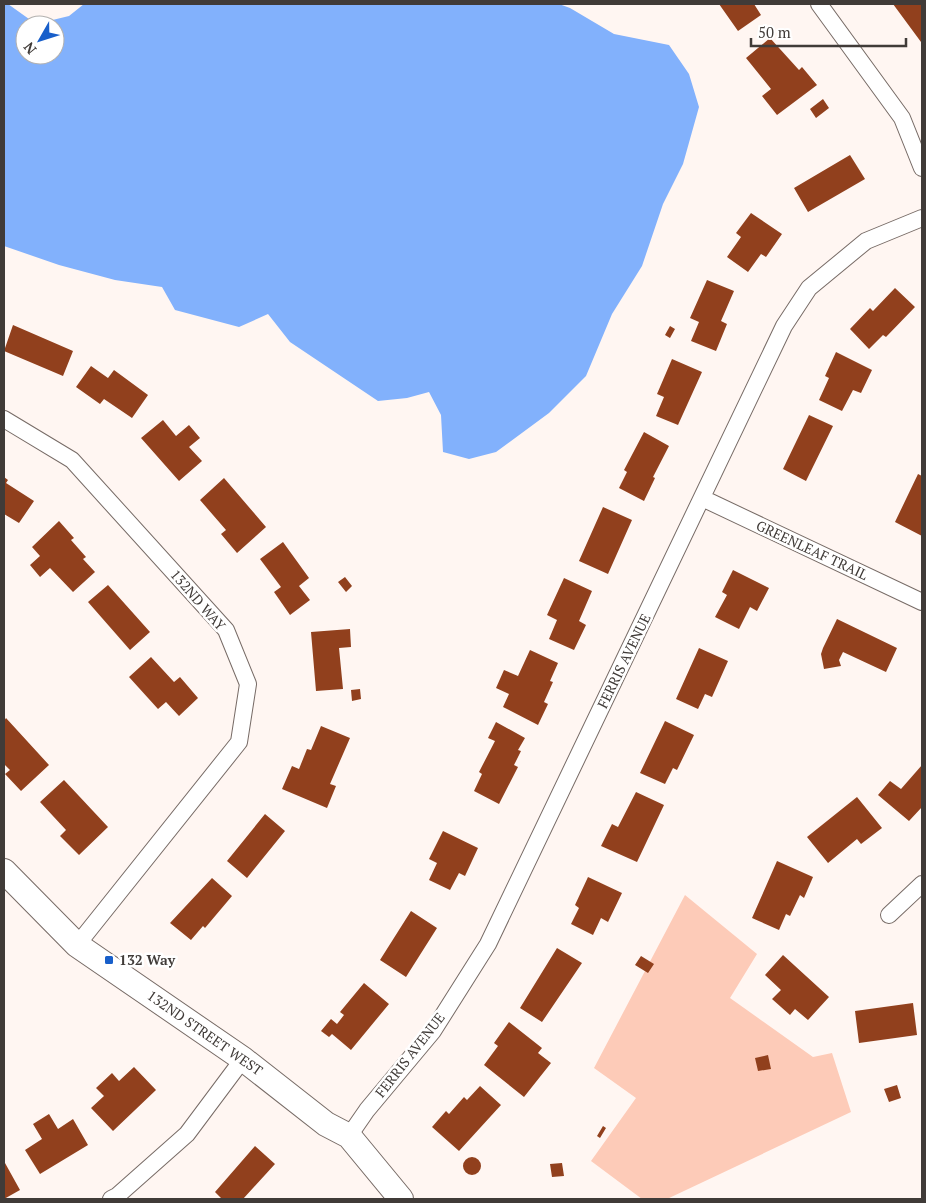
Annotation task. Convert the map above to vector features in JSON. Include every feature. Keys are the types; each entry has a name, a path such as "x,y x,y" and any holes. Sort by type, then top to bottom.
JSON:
{"street":[{"path":"818,4 902,118 922,168"},
{"name":"FERRIS AVENUE","path":"349,1136 367,1110 433,1031 488,944 784,326 809,288 866,241 922,218"},
{"name":"132ND WAY","path":"4,419 72,460 226,630 248,684 239,742 77,945"},
{"name":"GREENLEAF TRAIL","path":"702,498 922,602"},
{"name":"132ND STREET WEST","path":"4,872 77,945 243,1058 326,1124 349,1136 401,1199"},
{"path":"889,915 922,884"},
{"path":"111,1199 117,1196 187,1134 243,1058"}],"shaded area":[{"path":"685,895 757,954 730,998 813,1057 832,1053 851,1112 667,1199 642,1199 591,1161 636,1098 594,1068"}],"water":[{"path":"4,4 8,4 23,15 15,15 15,65 65,65 65,17 84,4 559,4 570,8 614,34 669,45 689,74 699,107 683,164 663,204 642,266 612,314 586,376 549,413 496,452 469,459 443,452 441,415 429,392 407,398 378,401 290,342 268,314 239,327 175,310 162,287 115,280 59,265 4,246"}],"building":[{"path":"719,4 754,4 761,15 738,31"},
{"path":"893,4 922,4 921,42"},
{"path":"770,38 799,70 802,67 817,85 777,115 762,96 771,89 746,58"},
{"path":"823,99 829,108 816,118 810,109"},
{"path":"850,155 865,179 808,212 794,188"},
{"path":"751,213 782,234 766,257 761,254 748,272 727,257 741,237 736,233"},
{"path":"707,280 734,291 721,321 727,324 716,351 691,341 699,322 690,318"},
{"path":"895,288 915,307 886,337 883,335 869,349 850,329 870,308 873,311"},
{"path":"13,325 73,351 63,376 4,351"},
{"path":"670,326 675,329 670,338 665,335"},
{"path":"836,352 872,370 861,393 853,390 842,411 819,400 829,378 825,376"},
{"path":"672,359 702,372 678,425 656,416 664,397 657,394"},
{"path":"91,366 108,378 114,370 148,395 132,418 104,399 100,404 76,387"},
{"path":"809,415 833,426 806,481 783,469"},
{"path":"163,420 176,436 189,425 200,438 189,447 202,461 179,481 141,438"},
{"path":"644,432 669,446 653,477 655,478 644,501 619,488 627,472 624,470"},
{"path":"918,474 922,476 922,536 895,522"},
{"path":"4,477 8,480 6,483 34,501 19,523 4,514"},
{"path":"224,478 266,527 237,553 221,534 226,530 200,500"},
{"path":"603,507 632,520 608,574 579,561"},
{"path":"59,521 74,538 71,540 86,557 83,559 95,572 73,592 50,568 40,577 30,565 40,556 32,547"},
{"path":"283,542 309,578 299,586 310,600 290,615 274,592 281,587 260,559"},
{"path":"733,570 769,588 757,611 750,607 739,629 715,617 727,595 722,592"},
{"path":"345,577 352,586 346,592 338,582"},
{"path":"564,578 592,591 579,621 586,625 574,650 549,639 557,620 547,615"},
{"path":"108,585 150,632 130,650 88,602"},
{"path":"837,619 897,648 886,672 843,652 839,660 841,666 824,669 821,654"},
{"path":"350,629 351,647 339,648 343,689 316,691 311,632"},
{"path":"699,648 728,661 712,697 705,694 698,709 676,699"},
{"path":"530,650 558,663 550,681 553,682 544,702 548,704 538,725 503,707 509,694 496,688 504,670 518,676"},
{"path":"151,657 174,682 180,677 198,698 179,716 166,702 158,709 129,677"},
{"path":"360,689 361,699 352,701 351,690"},
{"path":"6,718 49,765 21,791 5,774 10,770 4,764 4,721"},
{"path":"665,721 694,735 677,770 673,768 665,784 640,773"},
{"path":"496,722 525,738 518,750 521,751 514,765 518,767 499,804 474,791 482,774 479,772 495,741 488,738"},
{"path":"321,726 350,738 330,784 336,786 327,808 282,789 292,766 299,769 307,749 311,750"},
{"path":"922,765 922,807 909,821 878,795 890,781 901,789"},
{"path":"64,780 108,827 79,855 60,836 66,830 40,802"},
{"path":"636,792 664,805 637,862 601,846 612,824 618,827"},
{"path":"857,797 882,828 861,844 857,839 828,863 807,837"},
{"path":"265,814 285,831 247,878 227,861"},
{"path":"443,831 478,848 465,876 459,873 450,890 429,880 437,863 429,859"},
{"path":"777,861 813,877 804,898 800,895 790,916 786,914 779,930 752,918"},
{"path":"588,877 622,893 608,922 601,918 593,935 571,924 579,908 575,905"},
{"path":"212,878 232,896 205,928 203,926 191,940 170,923"},
{"path":"411,911 437,928 406,977 380,960"},
{"path":"557,948 582,963 542,1022 520,1008"},
{"path":"783,955 829,997 808,1020 795,1009 790,1015 772,999 781,990 765,975"},
{"path":"641,956 654,964 648,973 635,965"},
{"path":"364,983 389,1004 351,1050 332,1034 329,1037 321,1031 331,1019 337,1024 344,1015 340,1012"},
{"path":"913,1003 917,1035 859,1043 855,1011"},
{"path":"509,1022 542,1048 538,1053 551,1063 524,1097 484,1065 498,1046 494,1043"},
{"path":"768,1055 771,1069 758,1071 755,1058"},
{"path":"134,1067 156,1090 113,1131 91,1108 104,1096 96,1088 112,1073 119,1081"},
{"path":"897,1085 901,1098 889,1102 884,1089"},
{"path":"480,1086 501,1105 459,1151 432,1127 446,1111 449,1114 464,1097 467,1100"},
{"path":"49,1114 58,1129 73,1119 88,1145 40,1174 25,1150 42,1139 33,1124"},
{"path":"603,1126 606,1128 600,1138 597,1136"},
{"path":"255,1146 275,1164 243,1199 222,1199 215,1192"},
{"path":"472,1157 478,1160 481,1166 478,1172 472,1175 466,1172 463,1166 466,1160"},
{"path":"562,1163 564,1176 552,1177 550,1164"},
{"path":"4,1164 20,1190 4,1199"}],"place":[{"name":"132 Way","path":"109,960"}]}
